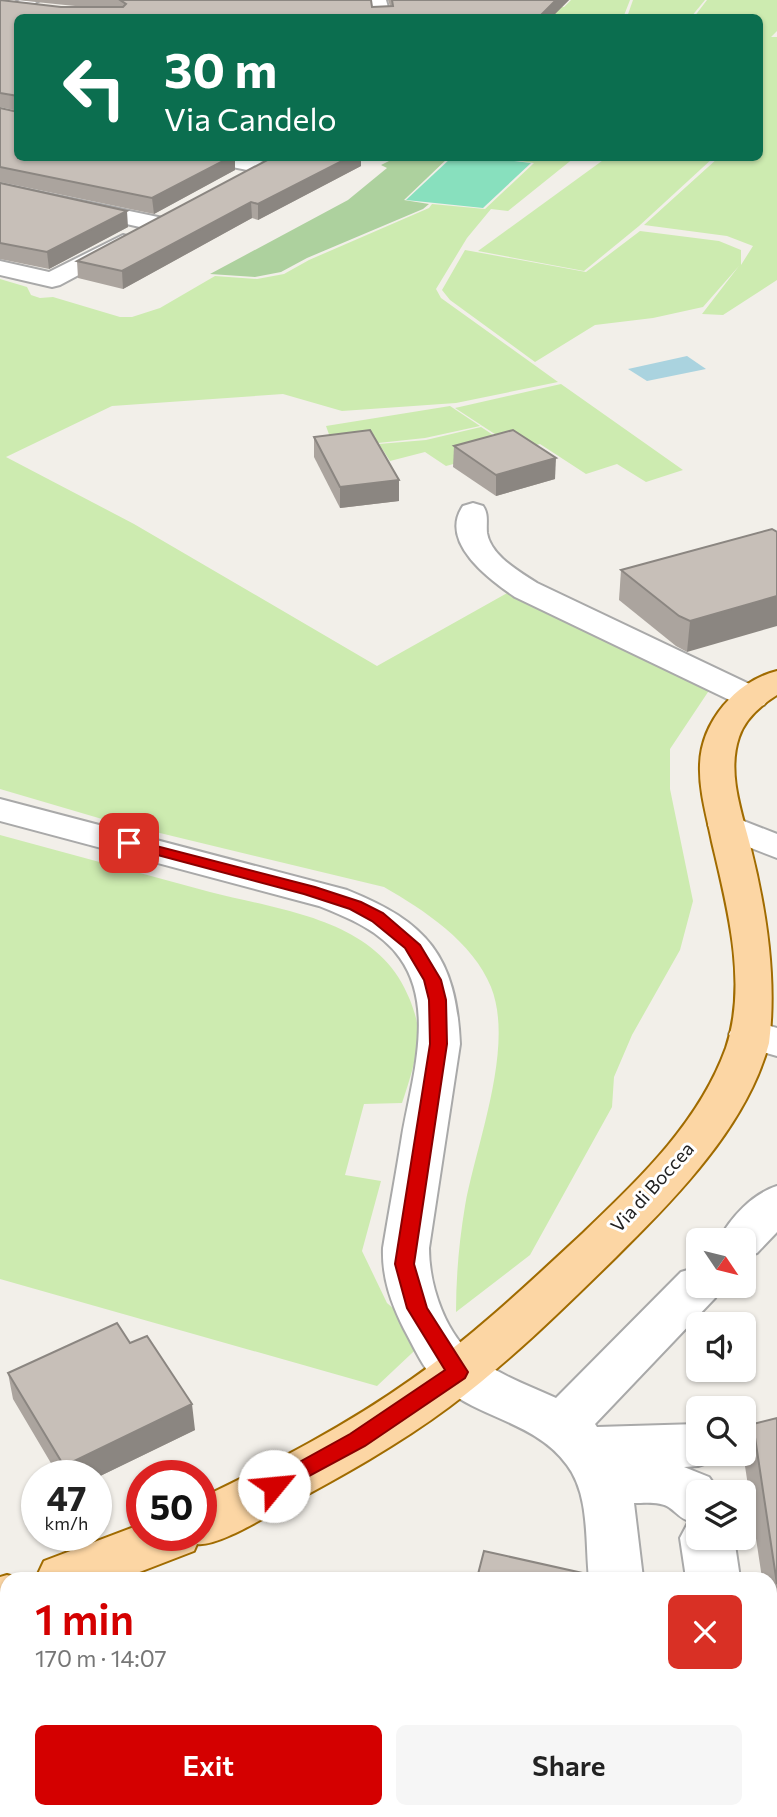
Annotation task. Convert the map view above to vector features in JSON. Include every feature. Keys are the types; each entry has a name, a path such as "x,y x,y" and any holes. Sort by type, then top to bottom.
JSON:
{"main road":[{"name":"Via di Boccea","path":"217,1515 358,1440 458,1372 531,1311 621,1225 661,1182 713,1114 764,1038 755,1012 754,965 739,878 718,785 719,747 727,726 764,689"},
{"path":"78,1572 133,1551"}],"street":[{"path":"0,6 31,6"},
{"path":"0,19 31,6"},
{"path":"230,161 263,167"},
{"path":"228,186 280,161"},
{"path":"0,190 158,224"},
{"path":"0,268 52,281 181,211"},
{"path":"473,512 473,534 484,554 496,570 526,590 764,689"},
{"path":"0,810 333,898 378,917 412,945 432,980 439,1022 439,1044 405,1264 417,1308 435,1340 458,1372 584,1452 686,1490"},
{"path":"726,825 777,847"},
{"path":"753,1228 777,1203"},
{"path":"614,1572 584,1452 689,1298"},
{"path":"584,1452 686,1446"},
{"path":"709,1550 712,1572"}],"green space":[{"path":"494,0 564,7 571,0 630,0 625,14 542,14"},
{"path":"633,0 705,0 693,14 628,14"},
{"path":"707,0 777,0 777,31 771,37 777,37 777,280 723,315 702,314 739,266 703,307 653,318 595,325 535,362 450,300 442,290 465,250 586,272 640,231 719,241 741,250 741,265 753,246 727,236 644,225 715,161 763,161 763,14 696,14"},
{"path":"389,161 445,161 404,200 429,204 423,209 307,258 281,272 255,277 210,274 348,200 387,168 381,165"},
{"path":"448,161 531,163 483,208 406,200"},
{"path":"520,161 570,161 508,211 491,209 467,238 436,289 441,298 558,382 456,403 342,411 283,394 112,406 6,457 134,524 377,666 509,592 710,689 670,749 670,789 693,901 680,950 632,1035 614,1077 612,1107 530,1255 456,1312 463,1219 491,1096 499,1038 497,1011 491,987 483,971 460,942 431,917 384,887 102,819 0,789 0,279 27,287 31,295 40,298 53,297 120,317 132,317 160,308 215,276 257,279 284,274 309,260 429,208 432,204 485,209 534,163"},
{"path":"602,161 710,161 639,226 584,271 478,251"},
{"path":"561,384 683,470 646,482 617,464 586,474 540,444 519,450 455,408"},
{"path":"450,406 480,426 425,438 378,443 373,440 331,440 326,426"},
{"path":"481,427 513,448 446,466 425,452 390,461 379,444 426,440"},
{"path":"0,835 326,923 352,935 376,952 396,973 410,1000 417,1022 417,1044 412,1070 402,1103 364,1104 345,1175 381,1181 362,1251 387,1303 428,1338 377,1386 0,1279"}],"water":[{"path":"687,356 706,369 647,381 628,369"}],"building":[{"path":"0,0 61,7 123,7 126,4 120,0 371,0 372,7 393,6 392,0 556,0 542,14 14,14 14,95 0,93"},
{"path":"0,108 14,111 14,161 223,161 152,198 0,167"},
{"path":"265,161 342,161 258,204 251,202 122,271 77,261"},
{"path":"0,183 127,211 47,252 0,243"},
{"path":"370,430 399,480 340,487 314,437"},
{"path":"513,430 556,458 496,475 454,446"},
{"path":"772,529 777,532 777,596 690,621 679,616 621,570"},
{"path":"117,1323 130,1343 147,1336 192,1404 76,1460 60,1460 8,1373"},
{"path":"777,1418 777,1572 756,1444 756,1423"},
{"path":"484,1551 578,1572 479,1572"}],"route":[{"path":"129,843 309,890 356,906 378,917 412,945 432,980 437,1000 439,1044 405,1264 417,1308 435,1340 458,1372 358,1440 274,1486"}]}
